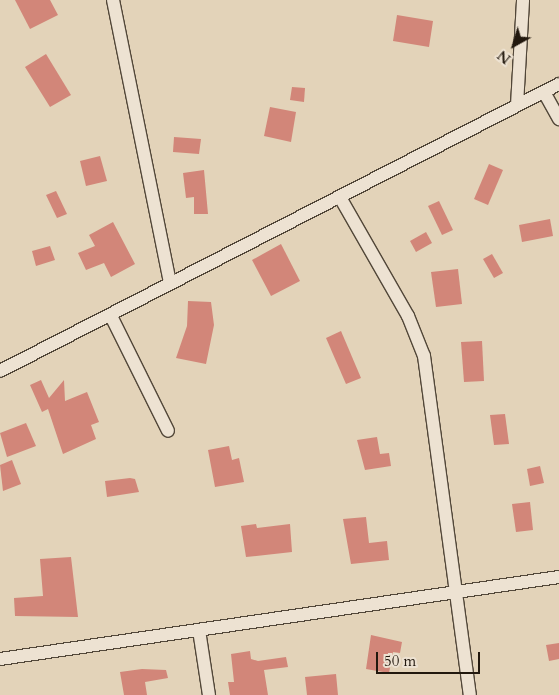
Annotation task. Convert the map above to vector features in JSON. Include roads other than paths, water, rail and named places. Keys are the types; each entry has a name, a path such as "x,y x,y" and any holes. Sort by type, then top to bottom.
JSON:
{"street":[{"path":"113,0 170,282"},
{"path":"517,105 523,0"},
{"path":"0,371 111,316 170,282 341,198 559,84"},
{"path":"544,92 559,120"},
{"path":"341,198 408,316 424,356 470,695"},
{"path":"111,316 168,431"},
{"path":"0,659 559,577"},
{"path":"199,630 208,695"}]}
